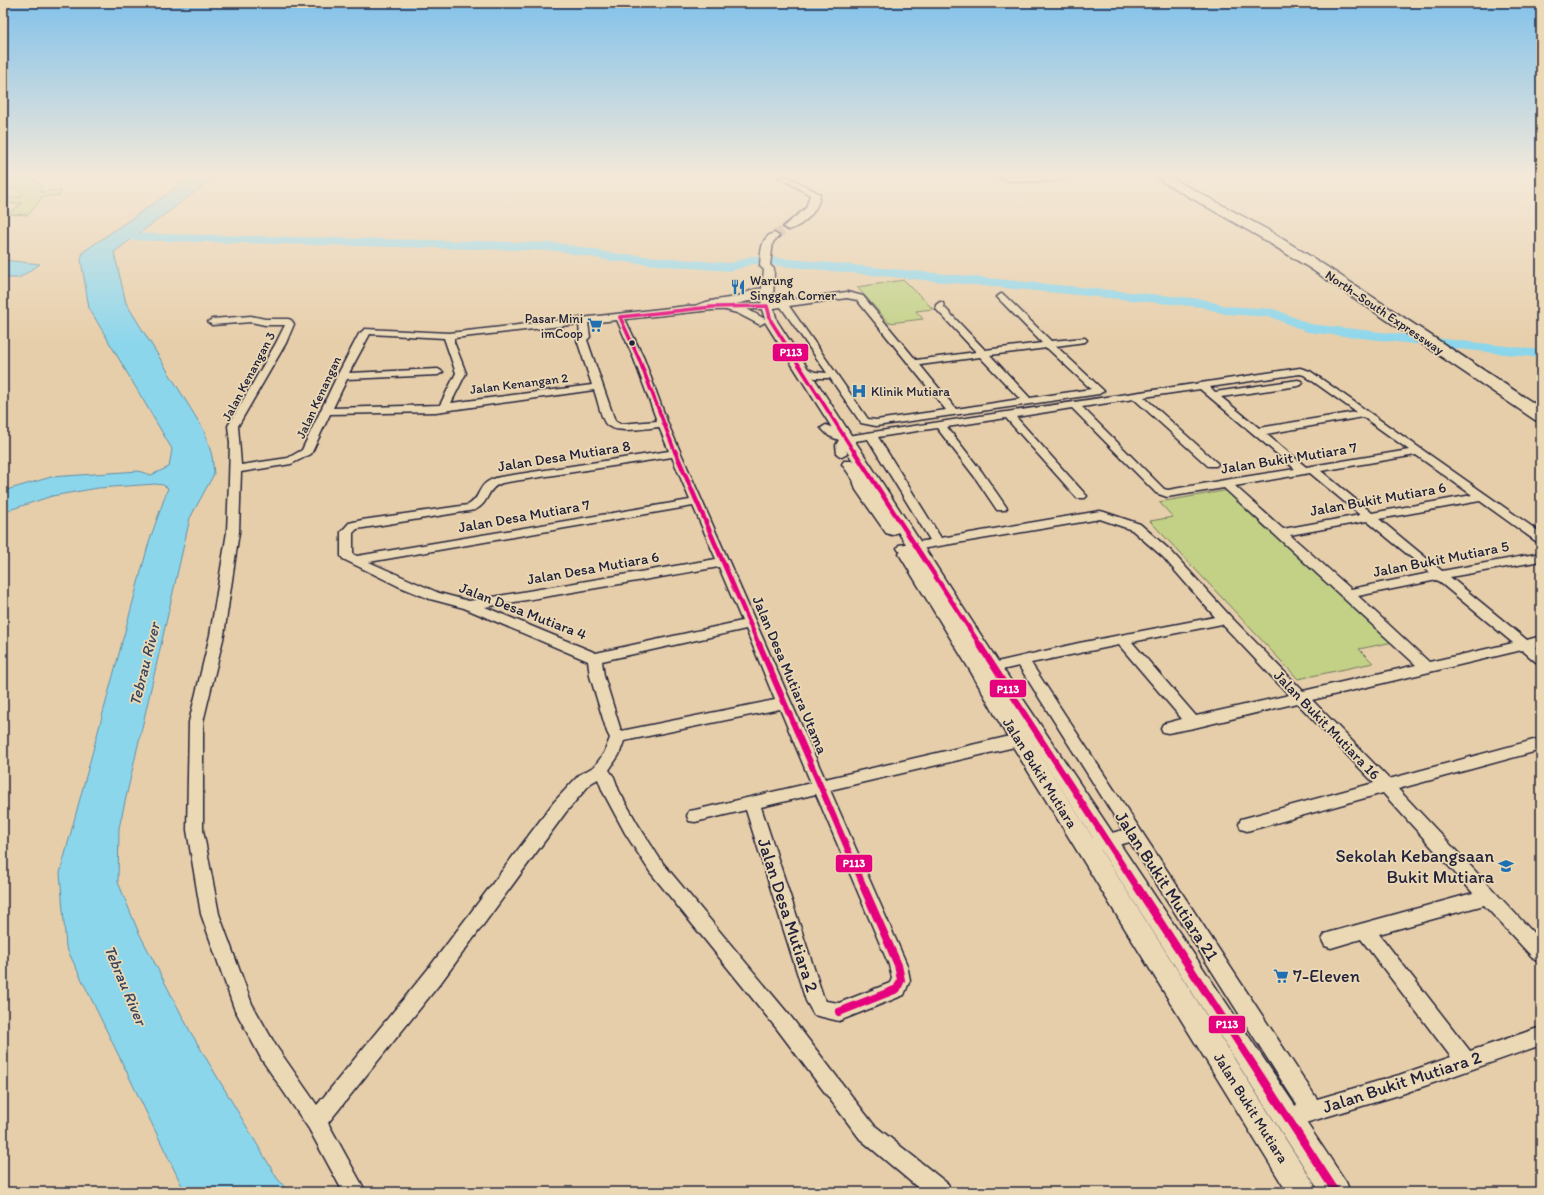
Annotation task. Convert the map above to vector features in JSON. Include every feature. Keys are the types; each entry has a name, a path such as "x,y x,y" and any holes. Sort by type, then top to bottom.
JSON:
{"highway":[{"name":"North–South Expressway","path":"1269,234 1541,408"},
{"name":"North–South Expressway","path":"1446,348 1541,416"}],"street":[{"name":"Jalan Bukit Mutiara","path":"774,236 768,241 766,260 761,270 759,292 763,307 770,321 846,439 1019,740 1300,1114 1336,1192"},
{"path":"763,307 769,269 766,260"},
{"path":"699,308 708,305 745,299 759,292"},
{"path":"449,336 699,308 763,307 847,295 860,298 953,412"},
{"path":"784,304 828,376 865,421 869,423 1099,391 1048,344 1001,297"},
{"path":"940,305 939,307 1027,401"},
{"path":"726,307 741,310 760,321"},
{"name":"Jalan Bukit Mutiara","path":"763,307 757,316 842,454 860,480 863,490 909,547 993,667 1047,748 1097,844 1262,1126 1303,1192"},
{"name":"Jalan Desa Mutiara Utama","path":"620,317 639,359 663,424 901,976 901,983 896,989 839,1012"},
{"name":"Jalan Kenangan 3","path":"212,322 251,319 263,322 288,322 290,324 281,343 233,426 235,469"},
{"path":"583,322 585,337 582,340 610,422 614,426 620,427 663,424"},
{"name":"Jalan Kenangan","path":"235,469 291,461 307,452 342,376 364,334 368,331 449,336"},
{"name":"Jalan Kenangan 2","path":"444,407 461,373 449,342 449,336"},
{"path":"914,363 1082,340"},
{"path":"800,368 809,374 828,376"},
{"path":"342,376 438,372"},
{"path":"826,428 833,434 846,439 1201,385 1283,373 1302,372 1541,539"},
{"path":"813,389 815,382 828,376"},
{"path":"1214,396 1298,383"},
{"path":"1201,385 1256,432 1369,516 1541,659"},
{"name":"Jalan Kenangan 2","path":"327,411 436,409 598,387"},
{"path":"1136,395 1212,464"},
{"name":"Jalan Bukit Mutiara 7","path":"1074,405 1160,491 1167,494 1225,483 1309,471 1417,452"},
{"path":"1008,414 1081,496"},
{"path":"1256,432 1364,414"},
{"path":"940,425 978,474 1001,508"},
{"path":"871,436 937,542 909,547"},
{"path":"842,454 841,445 846,439"},
{"name":"Jalan Desa Mutiara 8","path":"353,526 471,508 478,505 482,500 485,488 491,482 676,453"},
{"path":"235,469 234,532 217,635 196,722 195,830 210,914 244,1008 269,1053 316,1122 355,1192"},
{"path":"1225,483 1426,667"},
{"name":"Jalan Bukit Mutiara 6","path":"1280,532 1481,497"},
{"name":"Jalan Desa Mutiara 7","path":"357,560 697,502"},
{"name":"Jalan Bukit Mutiara 16","path":"937,542 1100,515 1136,526 1167,554 1225,619 1386,786 1541,954"},
{"name":"Jalan Desa Mutiara 4","path":"353,526 347,532 347,556 403,583 435,596 469,605 595,658 597,676 614,732 618,736"},
{"name":"Jalan Bukit Mutiara 5","path":"1348,594 1440,575 1541,557"},
{"name":"Jalan Desa Mutiara 6","path":"469,605 723,562"},
{"path":"993,667 1225,619"},
{"path":"595,658 750,624"},
{"path":"1123,640 1194,723"},
{"path":"1168,728 1541,641"},
{"name":"Jalan Bukit Mutiara 21","path":"1022,660 1134,834 1300,1114"},
{"path":"316,1122 435,975 560,807 585,779 600,770 611,755 618,736 784,703"},
{"path":"1019,740 1025,733 1027,726 1026,717"},
{"path":"695,816 1019,740 1028,740 1047,748"},
{"path":"1247,824 1541,744"},
{"path":"600,770 606,777 611,792 631,828 656,867 784,1022 867,1132 940,1192"},
{"name":"Jalan Desa Mutiara 2","path":"752,803 815,1001 821,1009 839,1012"},
{"path":"1097,844 1134,834"},
{"path":"1331,940 1366,932 1488,896"},
{"path":"1366,932 1467,1062"},
{"name":"Jalan Bukit Mutiara 2","path":"1262,1126 1400,1085 1541,1036"}],"green space":[{"path":"904,280 933,309 916,311 923,319 889,323 857,287"},
{"path":"1229,490 1393,642 1359,649 1373,663 1298,679 1150,521 1173,517 1159,502"}],"water":[{"name":"Tebrau River","path":"111,233 140,233 114,252 126,303 205,432 212,456 214,474 190,518 119,828 118,882 138,931 190,1031 277,1178 289,1192 185,1192 66,947 60,873 149,542 168,488 163,485 155,484 98,488 52,496 3,512 3,491 51,477 138,471 151,475 169,467 172,449 89,308 81,260 83,252"},
{"path":"3,260 40,264 19,278 3,278"}],"waterway":[{"path":"124,237 558,247 611,257 732,267 751,260 780,262 1202,303 1225,310 1274,313 1307,328 1541,354"}],"tunnel":[{"path":"774,236 779,233"}],"transit line":[{"name":"P113","path":"620,317 712,307 767,306 771,321 813,389 1336,1192"},
{"name":"P113","path":"620,317 639,359 663,424 898,965 901,980 897,989 839,1012"}],"place":[{"name":"Warung Singgah Corner","path":"738,287"},
{"name":"Pasar Mini imCoop","path":"595,325"},
{"name":"Klinik Mutiara","path":"859,391"},
{"name":"Sekolah Kebangsaan Bukit Mutiara","path":"1506,866"},
{"name":"7-Eleven","path":"1281,976"}]}
